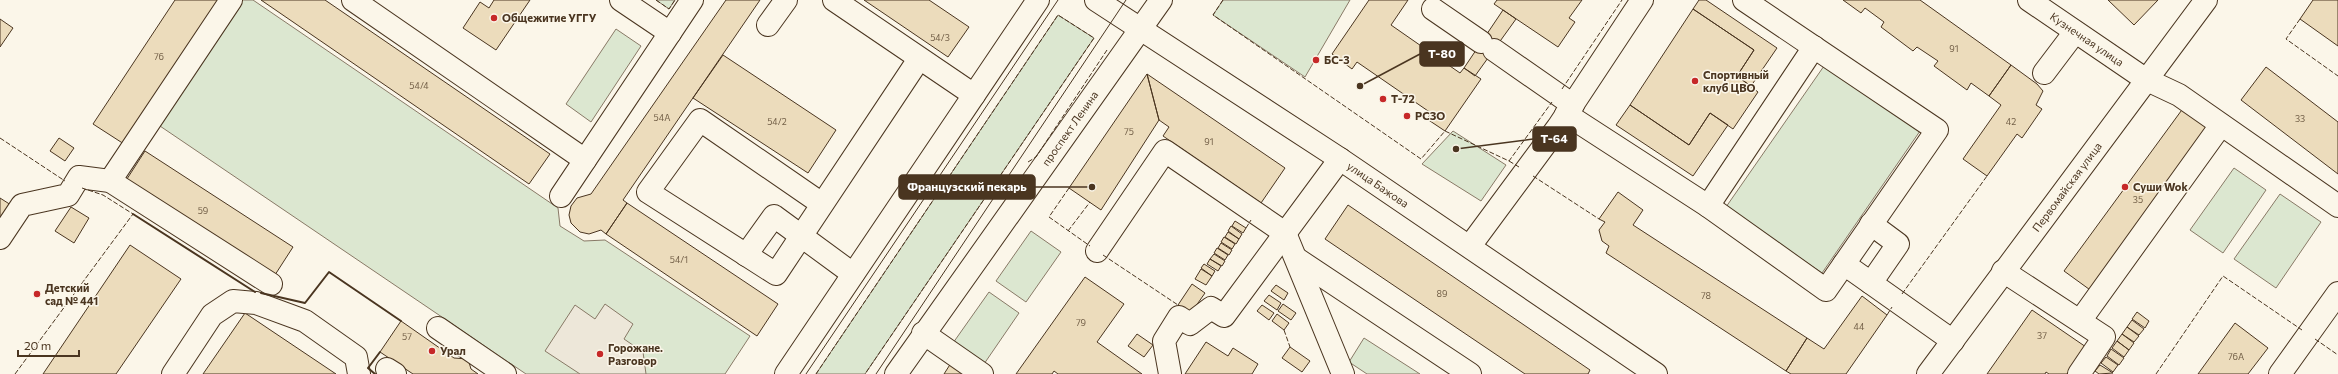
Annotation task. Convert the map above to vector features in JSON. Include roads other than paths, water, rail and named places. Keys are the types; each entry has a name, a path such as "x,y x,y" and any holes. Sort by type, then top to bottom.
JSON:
{"street":[{"path":"110,181 231,0"},
{"path":"353,0 585,160"},
{"path":"621,0 670,33"},
{"path":"561,196 692,0"},
{"path":"768,25 786,0"},
{"path":"834,0 974,95"},
{"path":"786,374 1038,0"},
{"name":"улица Бажова","path":"1096,0 1340,159 1656,374"},
{"name":"проспект Ленина","path":"896,374 1161,0"},
{"path":"1470,246 1570,110 1642,0"},
{"path":"1433,8 1487,46 1570,110 1826,290 1937,130 1744,0"},
{"name":"Кузнечная улица","path":"2029,0 2146,79 2179,94 2221,126 2338,206"},
{"name":"Первомайская улица","path":"1928,374 2003,270 2206,0"},
{"path":"2044,72 2075,32"},
{"path":"1708,206 1814,47"},
{"path":"822,204 700,120 648,192 776,274 919,59"},
{"path":"2080,321 2221,126"},
{"path":"1097,251 1165,151 1285,234 1297,259 1343,374"},
{"path":"1170,374 1164,341 1179,317 1190,324 1211,308 1224,316 1340,159"},
{"path":"0,238 22,205 68,195 79,177 110,181 271,284"},
{"path":"746,255 774,216 853,274"},
{"path":"1871,224 1898,244 1871,283"},
{"path":"1297,259 1470,374"},
{"path":"1844,264 1953,341"},
{"path":"2003,270 2104,337 2078,374"},
{"path":"2280,374 2338,293"},
{"path":"173,374 212,315 233,301 256,303 305,321 356,358 359,374"},
{"path":"438,328 506,374"},
{"path":"923,334 982,374"}],"tram line":[{"path":"806,374 1058,0"},
{"path":"876,374 1126,0"}],"place":[{"name":"Общежитие УГГУ","path":"494,18"},
{"name":"БС-3","path":"1316,60"},
{"name":"Спортивный клуб ЦВО","path":"1695,81"},
{"name":"Т-80","path":"1360,86"},
{"name":"Т-72","path":"1383,99"},
{"name":"РСЗО","path":"1407,116"},
{"name":"Т-64","path":"1456,149"},
{"name":"Французский пекарь","path":"1092,187"},
{"name":"Суши Wok","path":"2125,187"},
{"name":"Детский сад № 441","path":"37,294"},
{"name":"Урал","path":"432,351"},
{"name":"Горожане. Разговор","path":"600,354"}]}
